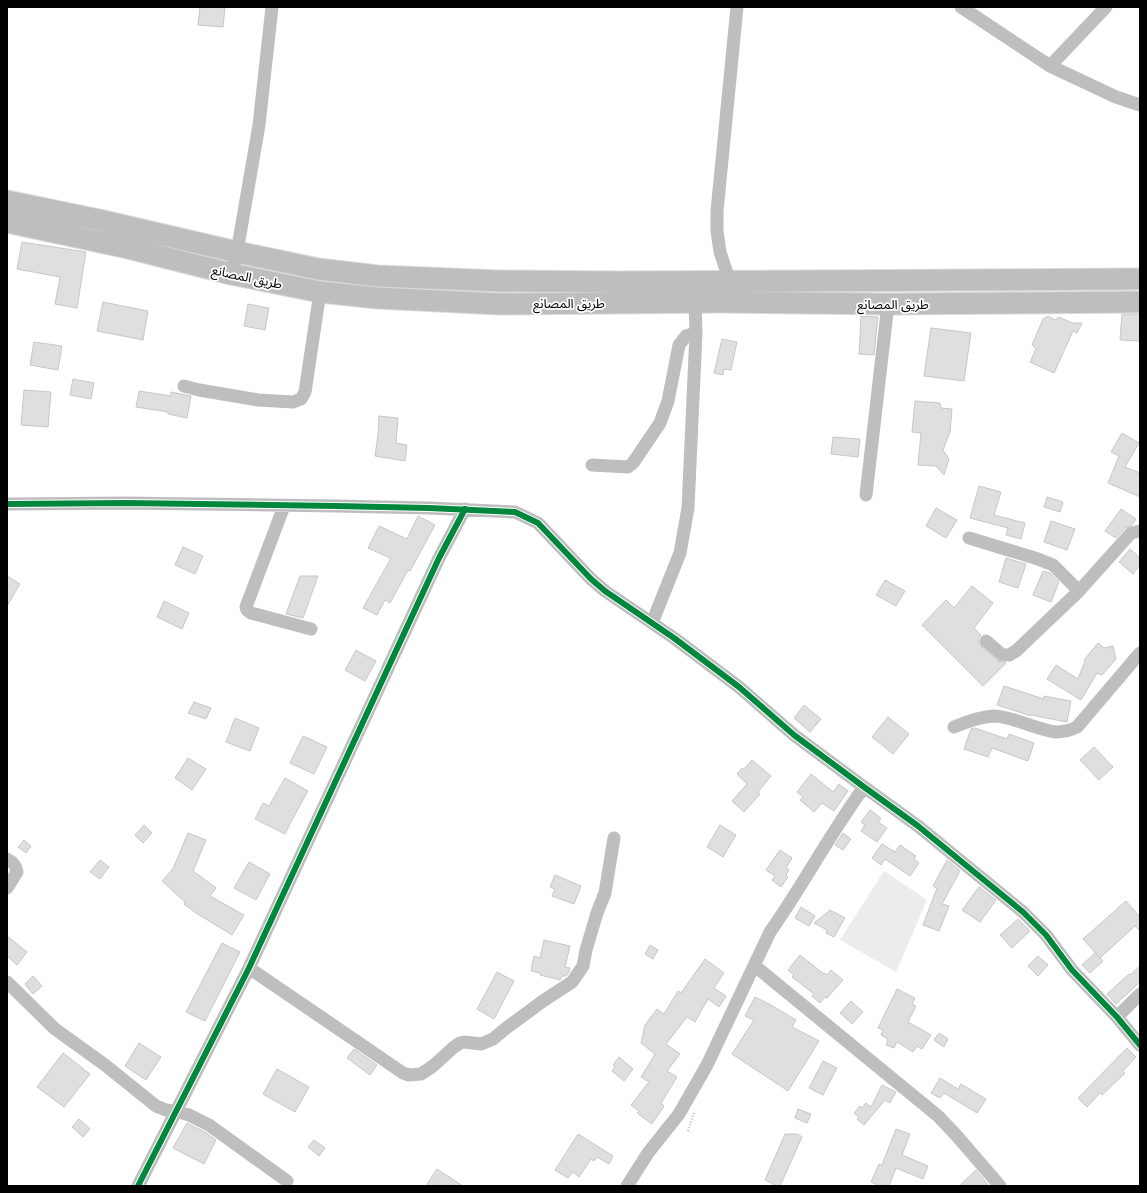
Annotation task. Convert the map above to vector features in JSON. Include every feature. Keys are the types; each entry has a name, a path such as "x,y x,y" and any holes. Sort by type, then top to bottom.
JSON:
{"main road":[{"name":"طريق المصانع","path":"7,201 318,269 378,276 499,281 730,282 1140,279"},
{"name":"طريق المصانع","path":"7,222 128,248 231,274 320,292 378,298 499,304 695,302 888,304 1140,302"}],"street":[{"path":"231,274 237,252 259,125 272,7"},
{"path":"730,282 720,252 717,231 717,211 737,7"},
{"path":"961,7 1050,66 1116,97 1140,105"},
{"path":"1050,66 1106,7"},
{"path":"184,386 258,400 293,402 301,399 305,392 320,292"},
{"path":"652,623 680,553 688,508 696,333 695,302"},
{"path":"866,495 888,304"},
{"path":"592,465 628,467 633,463 660,424 668,401 678,344 686,336 696,333"},
{"path":"7,504 126,503 465,509 515,512 538,522 591,579 617,600 674,638 739,687 794,734 918,826 1024,912 1046,935 1072,970 1117,1017 1140,1045"},
{"path":"284,506 246,607 251,613 311,629"},
{"path":"138,1186 249,968 432,573 465,509"},
{"path":"986,641 1002,655 1009,655 1016,651 1079,590 1131,534 1140,531"},
{"path":"969,538 1038,559 1052,565 1079,590"},
{"path":"954,727 972,719 993,716 1006,718 1056,732 1068,731 1077,727 1140,653"},
{"path":"627,1186 648,1153 679,1114 707,1065 770,932 784,912 842,816 864,787"},
{"path":"249,968 402,1072 409,1075 421,1074 433,1066 454,1046 460,1043 481,1044 493,1039 544,1000 572,982 583,966 588,942 605,893 614,838"},
{"path":"7,859 13,862 16,866 17,872 7,888"},
{"path":"755,966 938,1116 1000,1186"},
{"path":"7,982 55,1029 156,1106 166,1110 189,1115 208,1125 287,1181"},
{"path":"1117,1017 1140,994"}],"shaded area":[{"path":"884,871 927,900 896,972 840,940"}],"building":[{"path":"200,7 225,7 223,27 198,25"},
{"path":"22,242 86,252 77,308 55,304 60,277 17,269"},
{"path":"103,302 148,311 143,340 97,331"},
{"path":"248,304 269,308 265,330 244,326"},
{"path":"1122,314 1140,314 1139,341 1120,340"},
{"path":"861,316 878,317 874,355 859,354"},
{"path":"1048,316 1055,320 1059,317 1072,323 1082,323 1077,333 1073,331 1054,373 1030,362 1036,349 1032,345 1043,319"},
{"path":"931,328 971,333 964,381 924,376"},
{"path":"722,339 737,342 731,370 724,369 723,375 714,373"},
{"path":"34,342 62,346 58,370 30,365"},
{"path":"73,379 94,383 91,399 70,395"},
{"path":"24,390 51,392 48,427 21,425"},
{"path":"139,391 171,396 171,392 191,396 187,418 168,414 168,412 136,407"},
{"path":"915,401 940,403 941,408 952,409 950,432 943,450 949,459 944,475 936,466 918,465 921,433 912,432"},
{"path":"379,416 398,418 396,443 407,445 405,461 375,456"},
{"path":"1122,433 1139,443 1125,467 1140,473 1140,497 1108,483 1119,456 1111,452"},
{"path":"833,437 860,439 858,457 831,454"},
{"path":"979,486 1001,492 994,515 1025,523 1021,539 1006,535 1008,528 970,518"},
{"path":"1047,497 1063,502 1060,512 1044,507"},
{"path":"936,508 957,520 946,538 926,526"},
{"path":"1121,509 1136,519 1132,525 1125,528 1116,538 1105,531"},
{"path":"418,516 435,525 410,571 408,570 390,603 385,600 377,615 363,608 390,560 390,558 368,548 379,526 407,539"},
{"path":"1051,521 1075,529 1067,550 1044,542"},
{"path":"183,547 203,556 195,574 175,565"},
{"path":"1130,549 1140,558 1140,565 1133,574 1119,562"},
{"path":"1006,558 1026,564 1018,588 999,582"},
{"path":"1043,571 1050,573 1059,582 1051,602 1033,595"},
{"path":"7,576 20,584 7,606"},
{"path":"300,576 318,576 303,618 286,614"},
{"path":"885,580 905,591 896,606 876,595"},
{"path":"972,586 993,603 974,628 981,635 978,639 979,644 997,661 1006,663 983,686 922,625 946,600 954,608"},
{"path":"164,601 189,613 182,629 157,617"},
{"path":"1098,643 1104,648 1113,646 1116,659 1102,675 1097,673 1081,700 1047,679 1056,665 1078,679 1085,661 1084,660"},
{"path":"356,650 376,661 365,681 345,670"},
{"path":"1004,686 1044,699 1044,696 1071,701 1067,722 1031,716 997,705"},
{"path":"194,702 211,708 206,719 188,713"},
{"path":"804,705 821,719 810,732 794,718"},
{"path":"888,717 909,734 893,754 872,737"},
{"path":"235,718 259,728 250,751 226,742"},
{"path":"975,728 1007,739 1009,734 1034,743 1028,761 992,748 988,757 964,749 971,729"},
{"path":"303,736 327,747 314,774 290,763"},
{"path":"1094,747 1113,767 1099,780 1080,760"},
{"path":"188,758 206,769 192,790 175,778"},
{"path":"752,760 771,776 758,792 760,794 744,812 732,801 747,784 737,774"},
{"path":"811,774 833,792 839,784 848,791 834,811 822,803 814,812 800,800 803,797 797,792"},
{"path":"285,778 308,791 285,834 255,819 263,803 269,806"},
{"path":"870,810 881,818 878,822 887,828 877,842 861,831 865,825 861,822"},
{"path":"144,825 152,833 143,843 135,835"},
{"path":"720,825 736,835 723,857 707,847"},
{"path":"188,833 206,840 193,871 216,888 210,896 244,915 232,935 184,904 185,902 162,881 173,869"},
{"path":"843,833 851,839 843,850 835,845"},
{"path":"24,840 31,846 26,853 18,847"},
{"path":"882,844 895,852 900,845 916,856 914,859 919,863 910,876 885,859 881,865 872,858"},
{"path":"780,850 792,858 786,868 789,870 786,875 788,877 781,887 772,880 775,876 766,870"},
{"path":"100,860 109,867 100,879 90,872"},
{"path":"947,860 960,871 942,904 949,906 939,931 923,925 937,888 933,886"},
{"path":"249,862 270,874 256,900 234,888"},
{"path":"555,875 581,886 574,904 552,896 555,889 550,887"},
{"path":"979,887 996,900 980,922 962,910"},
{"path":"1126,901 1140,917 1140,931 1135,926 1100,958 1083,939"},
{"path":"801,907 815,916 809,926 795,918"},
{"path":"830,910 845,918 834,937 826,933 827,930 814,923"},
{"path":"1018,919 1030,931 1012,948 1000,935"},
{"path":"7,936 27,952 17,965 7,956"},
{"path":"544,940 570,946 565,967 570,968 569,972 566,976 562,976 560,980 531,971 534,956 540,958"},
{"path":"222,943 240,952 205,1021 186,1012"},
{"path":"650,945 658,950 653,959 645,954"},
{"path":"1095,953 1103,961 1090,973 1082,965"},
{"path":"800,955 824,974 825,973 827,975 831,970 843,980 827,998 825,997 820,1003 812,996 814,994 792,977 794,975 788,970"},
{"path":"1038,956 1048,965 1038,976 1028,966"},
{"path":"705,959 724,973 714,988 726,996 719,1007 708,999 695,1022 687,1017 666,1044 680,1054 667,1071 677,1077 661,1103 664,1106 652,1124 637,1113 639,1111 631,1105 649,1082 641,1077 655,1054 641,1043 645,1025 657,1009 664,1014 678,991 681,993"},
{"path":"1140,966 1140,982 1116,1004 1107,994"},
{"path":"497,972 514,981 494,1019 477,1009"},
{"path":"33,976 42,986 33,994 25,984"},
{"path":"897,989 915,998 912,1004 916,1006 908,1022 931,1035 922,1049 917,1046 913,1052 897,1042 894,1048 886,1045 888,1039 881,1035 883,1030 878,1028"},
{"path":"755,997 796,1020 792,1027 819,1041 788,1091 732,1054 754,1020 745,1016"},
{"path":"851,1001 863,1012 852,1024 840,1013"},
{"path":"939,1033 948,1039 944,1047 934,1040"},
{"path":"139,1043 161,1057 146,1080 125,1066"},
{"path":"1127,1048 1136,1057 1123,1071 1125,1073 1102,1095 1100,1093 1087,1107 1078,1098"},
{"path":"354,1049 377,1065 370,1075 347,1058"},
{"path":"63,1053 90,1074 64,1107 37,1087"},
{"path":"619,1057 633,1069 624,1081 612,1071 615,1067 613,1065"},
{"path":"823,1061 837,1068 823,1095 809,1088"},
{"path":"277,1069 309,1087 295,1112 263,1094"},
{"path":"940,1078 958,1089 961,1084 986,1099 977,1113 944,1093 940,1098 931,1093"},
{"path":"882,1085 896,1092 890,1103 885,1100 864,1125 857,1119 859,1117 854,1113 860,1106 862,1108 866,1103 871,1107"},
{"path":"798,1109 811,1114 807,1123 795,1118"},
{"path":"79,1119 90,1129 83,1137 72,1127"},
{"path":"187,1123 205,1132 216,1140 204,1164 173,1148"},
{"path":"896,1129 910,1134 902,1155 928,1166 923,1179 896,1168 889,1186 880,1186 871,1182 879,1164 882,1165"},
{"path":"578,1134 613,1156 609,1164 597,1157 594,1161 591,1159 579,1177 573,1172 568,1178 555,1170"},
{"path":"785,1134 798,1134 802,1137 780,1186 777,1186 765,1180"},
{"path":"314,1140 325,1148 319,1156 308,1147"},
{"path":"437,1169 463,1186 426,1186"},
{"path":"976,1170 989,1186 959,1186"}],"cycle path":[{"path":"7,504 126,503 336,506 515,512 538,523 591,579 605,591 674,638 739,687 794,735 918,826 1023,912 1046,935 1072,970 1117,1017 1140,1045"},
{"path":"138,1186 249,968 439,558 465,509"}]}
